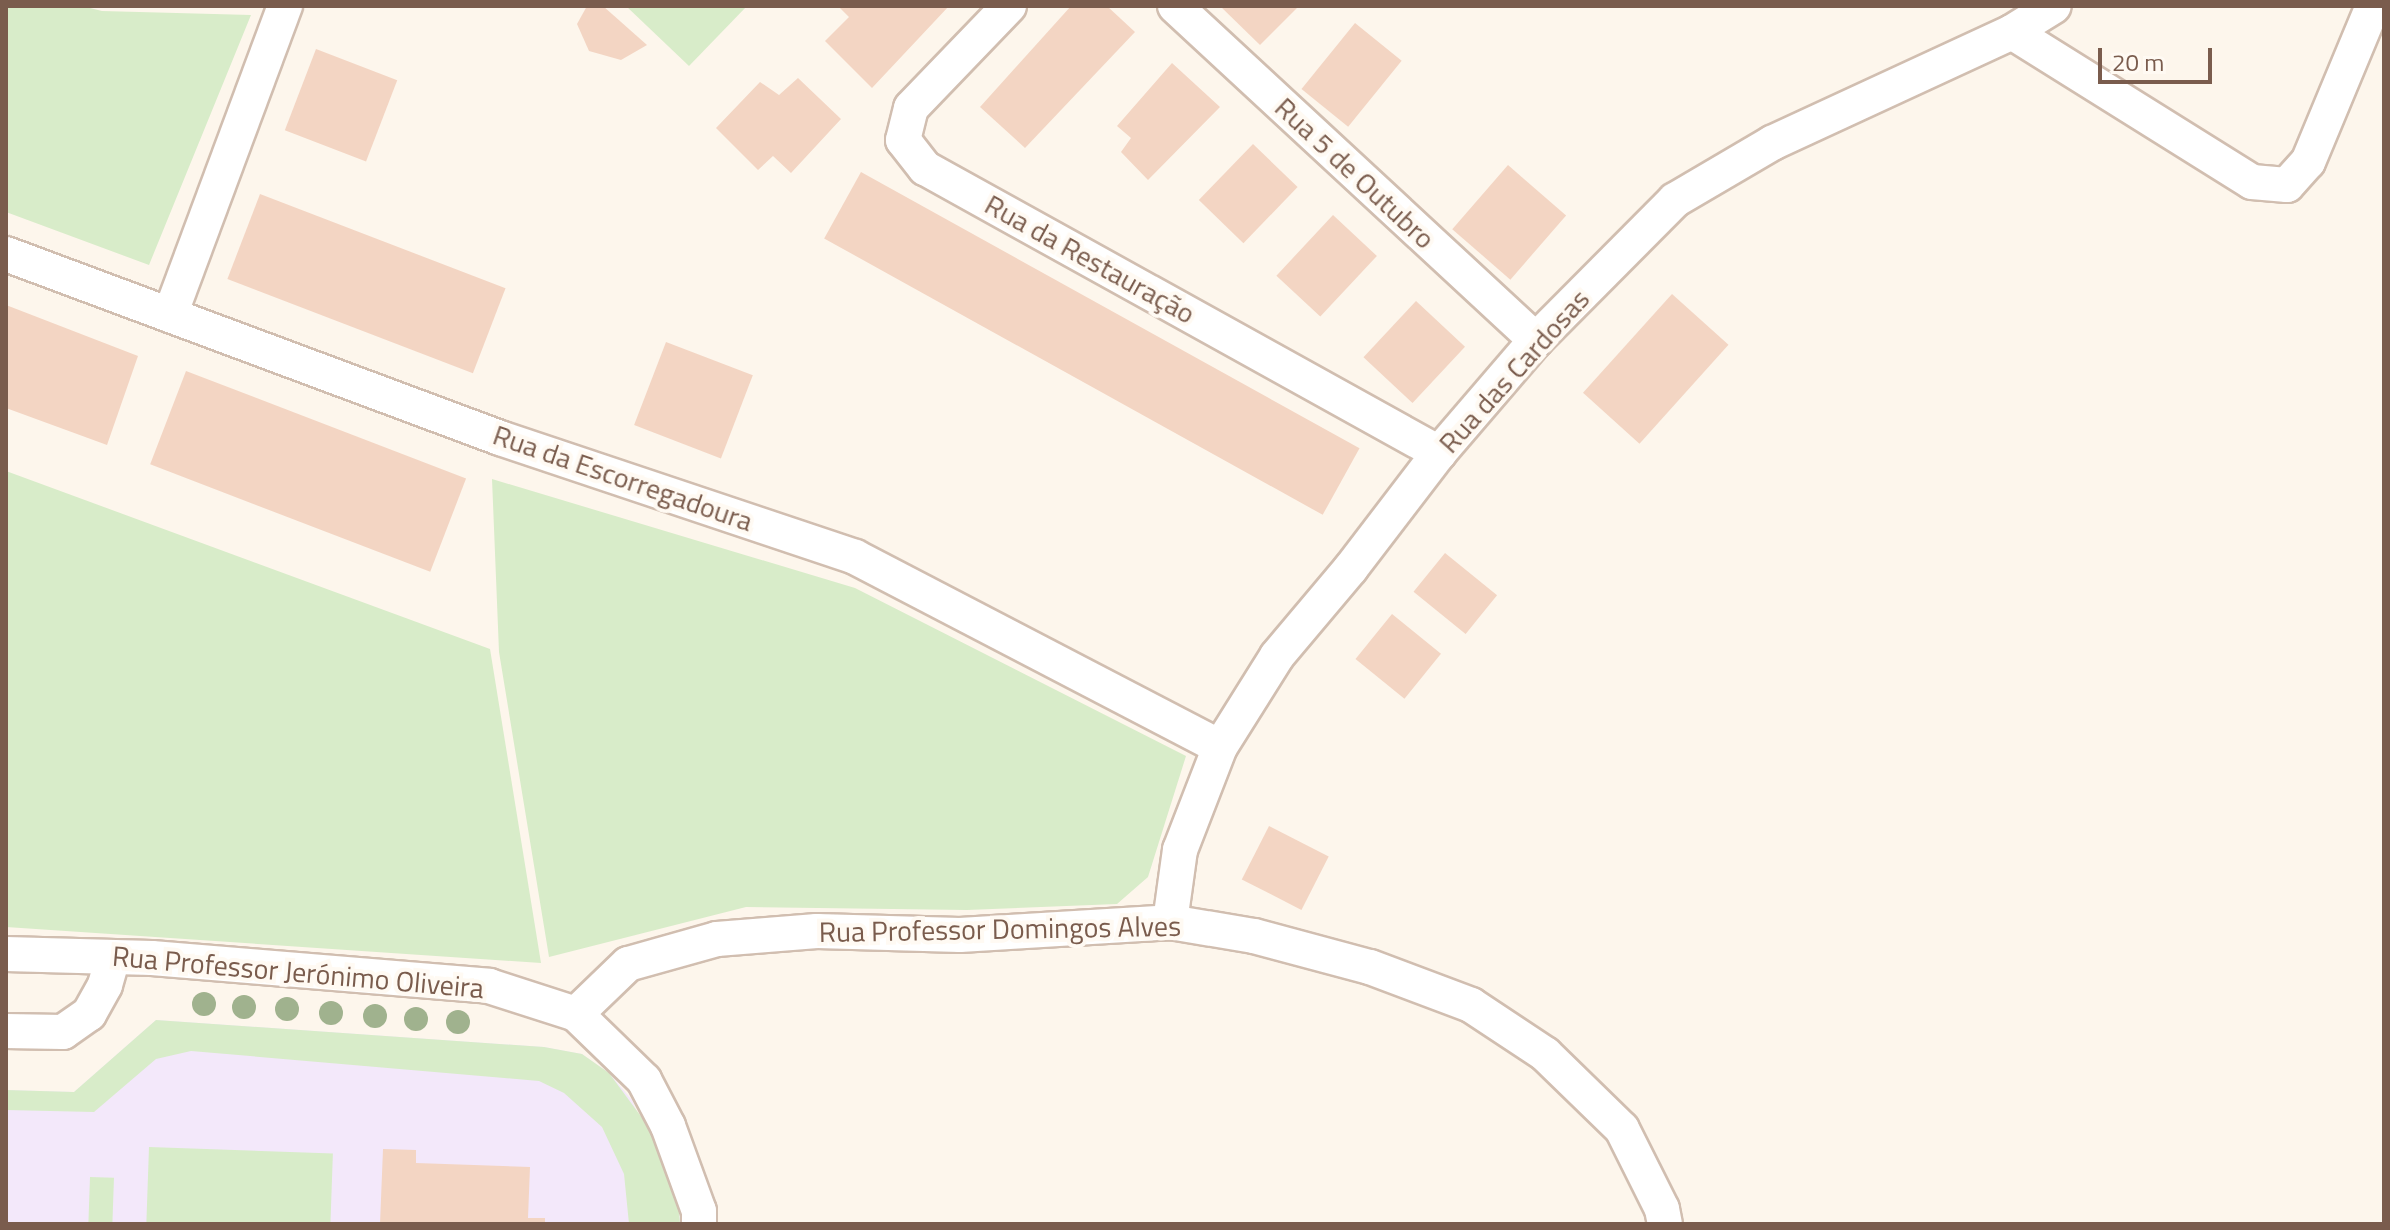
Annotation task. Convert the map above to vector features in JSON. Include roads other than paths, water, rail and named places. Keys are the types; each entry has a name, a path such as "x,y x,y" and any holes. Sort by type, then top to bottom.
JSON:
{"street":[{"path":"170,315 285,6"},
{"name":"Rua da Restauração","path":"1009,6 911,108 903,140 925,168 1439,453"},
{"name":"Rua 5 de Outubro","path":"1175,6 1536,340"},
{"name":"Rua das Cardosas","path":"1170,922 1180,850 1220,747 1277,656 1351,568 1439,453 1536,340 1675,200 1772,143 2012,32 2054,6"},
{"path":"2012,32 2252,182 2287,185 2308,162 2373,6"},
{"name":"Rua da Escorregadoura","path":"6,254 500,438 855,557 1220,747"},
{"name":"Rua Professor Domingos Alves","path":"576,1014 628,964 717,939 817,931 960,935 1170,922 1254,936 1370,967 1471,1005 1545,1054 1622,1129 1662,1209 1665,1224"},
{"name":"Rua Professor Jerónimo Oliveira","path":"6,954 113,957 489,986 576,1014 644,1080 668,1126 699,1211 699,1224"},
{"path":"6,1031 63,1032 89,1014 105,985 113,957"}]}
